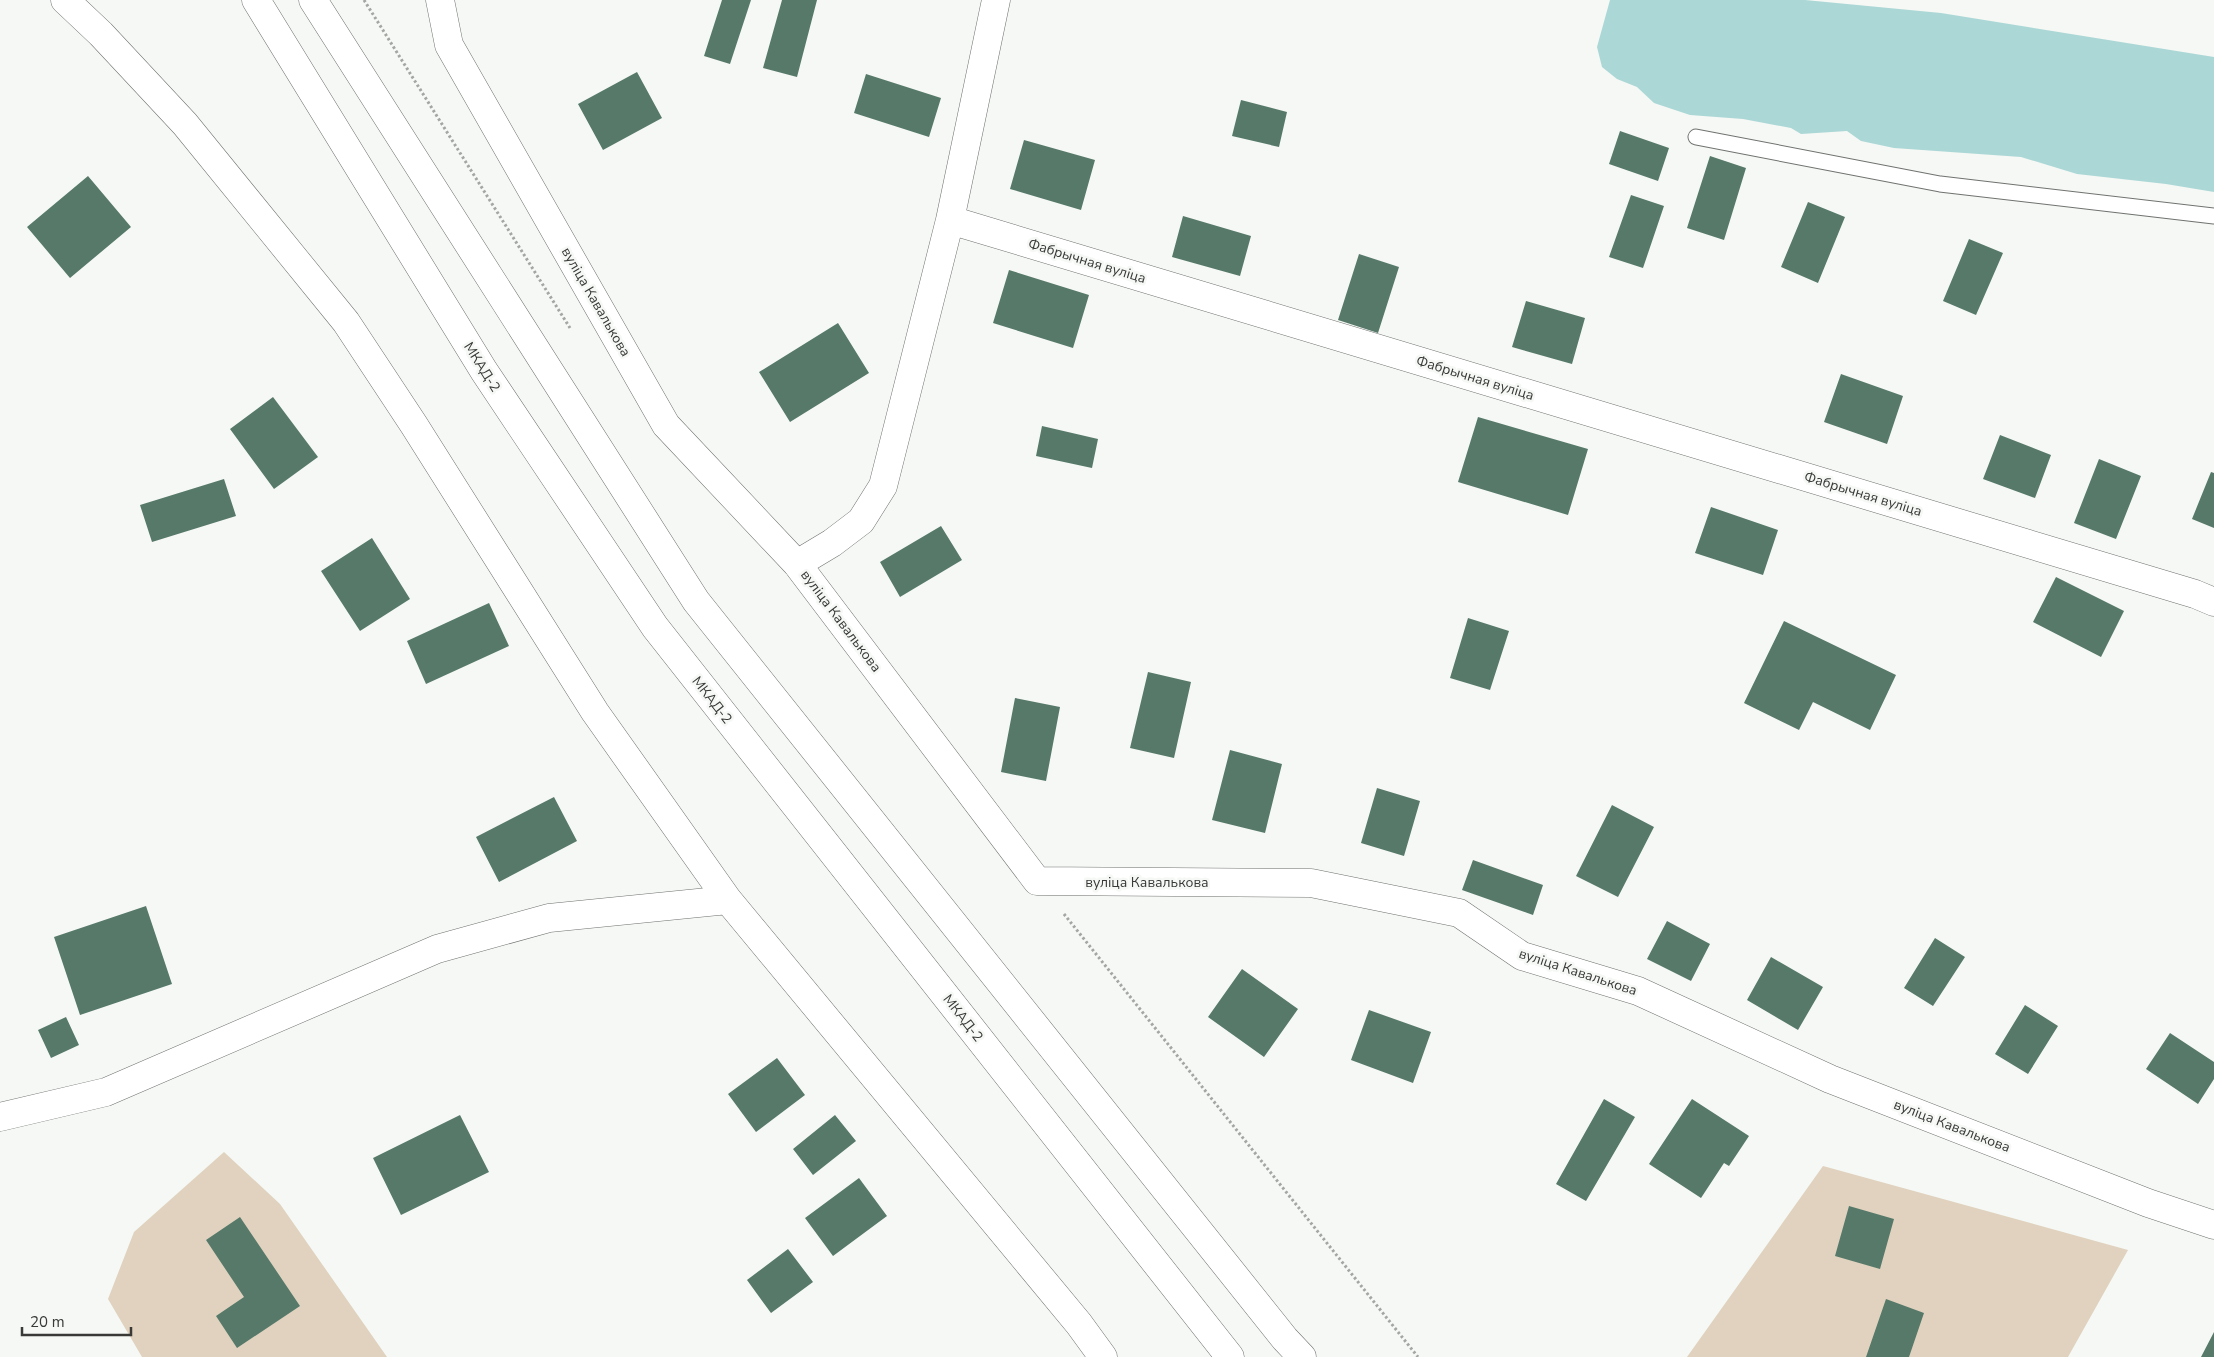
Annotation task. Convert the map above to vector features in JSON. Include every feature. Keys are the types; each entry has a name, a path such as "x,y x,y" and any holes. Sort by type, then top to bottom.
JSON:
{"main road":[{"path":"65,0 101,34 186,124 346,322 420,433 595,712 728,900 1079,1324 1103,1357"},
{"name":"МКАД-2","path":"256,0 484,371 655,628 1230,1357"},
{"path":"313,0 696,601 1285,1339 1302,1357"},
{"name":"вуліца Кавалькова","path":"440,0 449,45 666,426 797,564 1037,881 1311,883 1459,912 1522,956 1638,991 1830,1078 2148,1203 2214,1225"},
{"path":"797,564 832,543 861,521 883,486 950,220 996,0"},
{"name":"Фабрычная вуліца","path":"950,220 2195,594 2214,602"},
{"path":"0,1116 106,1092 437,949 549,918 728,900"}],"lane":[{"path":"1696,137 1940,184 2214,216"}],"path":[{"path":"364,0 574,334"},
{"path":"1037,881 1418,1357"}],"shaded area":[{"path":"224,1152 280,1204 387,1357 142,1357 108,1299 134,1232"},
{"path":"1823,1166 2128,1250 2068,1357 1687,1357"}],"water":[{"path":"1610,0 1805,0 1941,13 2214,57 2214,192 2166,184 2077,174 2021,157 1894,148 1861,141 1847,131 1801,134 1791,128 1743,119 1690,115 1654,103 1637,87 1617,79 1602,67 1597,47"}],"building":[{"path":"722,0 751,0 730,64 704,56"},
{"path":"782,0 817,0 797,77 763,68"},
{"path":"637,72 662,118 603,150 578,104"},
{"path":"866,74 941,98 929,137 854,113"},
{"path":"1241,100 1287,112 1279,147 1232,136"},
{"path":"1620,131 1669,148 1658,181 1609,164"},
{"path":"1024,140 1095,160 1081,210 1010,189"},
{"path":"1710,156 1746,168 1724,240 1687,228"},
{"path":"88,176 131,227 70,278 27,227"},
{"path":"1631,195 1664,206 1643,268 1609,257"},
{"path":"1808,202 1845,217 1818,283 1781,267"},
{"path":"1183,216 1251,236 1240,276 1172,257"},
{"path":"1969,239 2003,253 1976,315 1943,301"},
{"path":"1359,254 1399,267 1378,333 1338,320"},
{"path":"1009,270 1089,295 1073,348 993,323"},
{"path":"1526,301 1585,318 1572,364 1512,347"},
{"path":"838,323 869,373 790,422 759,372"},
{"path":"1841,374 1903,396 1887,444 1824,422"},
{"path":"273,397 318,457 274,489 230,429"},
{"path":"1478,417 1588,449 1568,515 1458,482"},
{"path":"1042,426 1098,439 1092,468 1036,456"},
{"path":"2000,435 2051,455 2035,498 1983,479"},
{"path":"2099,459 2141,476 2116,539 2074,523"},
{"path":"2211,472 2214,473 2214,528 2192,519"},
{"path":"224,479 236,516 152,542 140,505"},
{"path":"1711,507 1778,530 1763,575 1695,553"},
{"path":"941,526 962,560 900,597 880,562"},
{"path":"372,538 410,599 360,631 321,571"},
{"path":"2056,577 2124,611 2101,657 2033,622"},
{"path":"489,603 509,646 426,684 407,641"},
{"path":"1468,618 1509,631 1490,690 1450,678"},
{"path":"1784,621 1896,675 1870,730 1813,702 1799,730 1744,703"},
{"path":"1148,672 1191,682 1174,758 1130,748"},
{"path":"1015,698 1060,707 1046,781 1001,772"},
{"path":"1230,750 1282,764 1265,833 1212,820"},
{"path":"1377,788 1420,801 1404,856 1361,843"},
{"path":"554,797 577,841 499,882 476,837"},
{"path":"1612,805 1654,827 1618,897 1576,876"},
{"path":"1473,860 1543,885 1533,915 1462,890"},
{"path":"146,906 172,984 80,1015 54,937"},
{"path":"1667,921 1710,944 1691,981 1647,959"},
{"path":"1935,938 1965,957 1933,1006 1904,988"},
{"path":"1771,957 1823,987 1798,1030 1747,1000"},
{"path":"1242,969 1298,1009 1264,1057 1208,1017"},
{"path":"2025,1005 2058,1026 2028,1074 1995,1054"},
{"path":"1369,1010 1431,1032 1413,1083 1351,1060"},
{"path":"66,1017 79,1045 51,1058 38,1030"},
{"path":"2170,1033 2214,1062 2214,1079 2198,1104 2146,1069"},
{"path":"777,1058 805,1095 756,1132 728,1094"},
{"path":"1604,1099 1635,1117 1586,1201 1556,1184"},
{"path":"1692,1099 1749,1136 1729,1166 1724,1163 1701,1198 1649,1164"},
{"path":"460,1115 489,1172 401,1215 373,1158"},
{"path":"835,1115 856,1141 813,1175 793,1149"},
{"path":"859,1178 887,1216 833,1256 805,1218"},
{"path":"1849,1206 1894,1219 1880,1269 1835,1256"},
{"path":"240,1217 300,1306 237,1348 216,1316 244,1297 206,1240"},
{"path":"788,1249 813,1282 771,1313 747,1280"},
{"path":"1886,1299 1924,1313 1909,1357 1866,1357"},
{"path":"2214,1332 2214,1357 2201,1357"}]}
